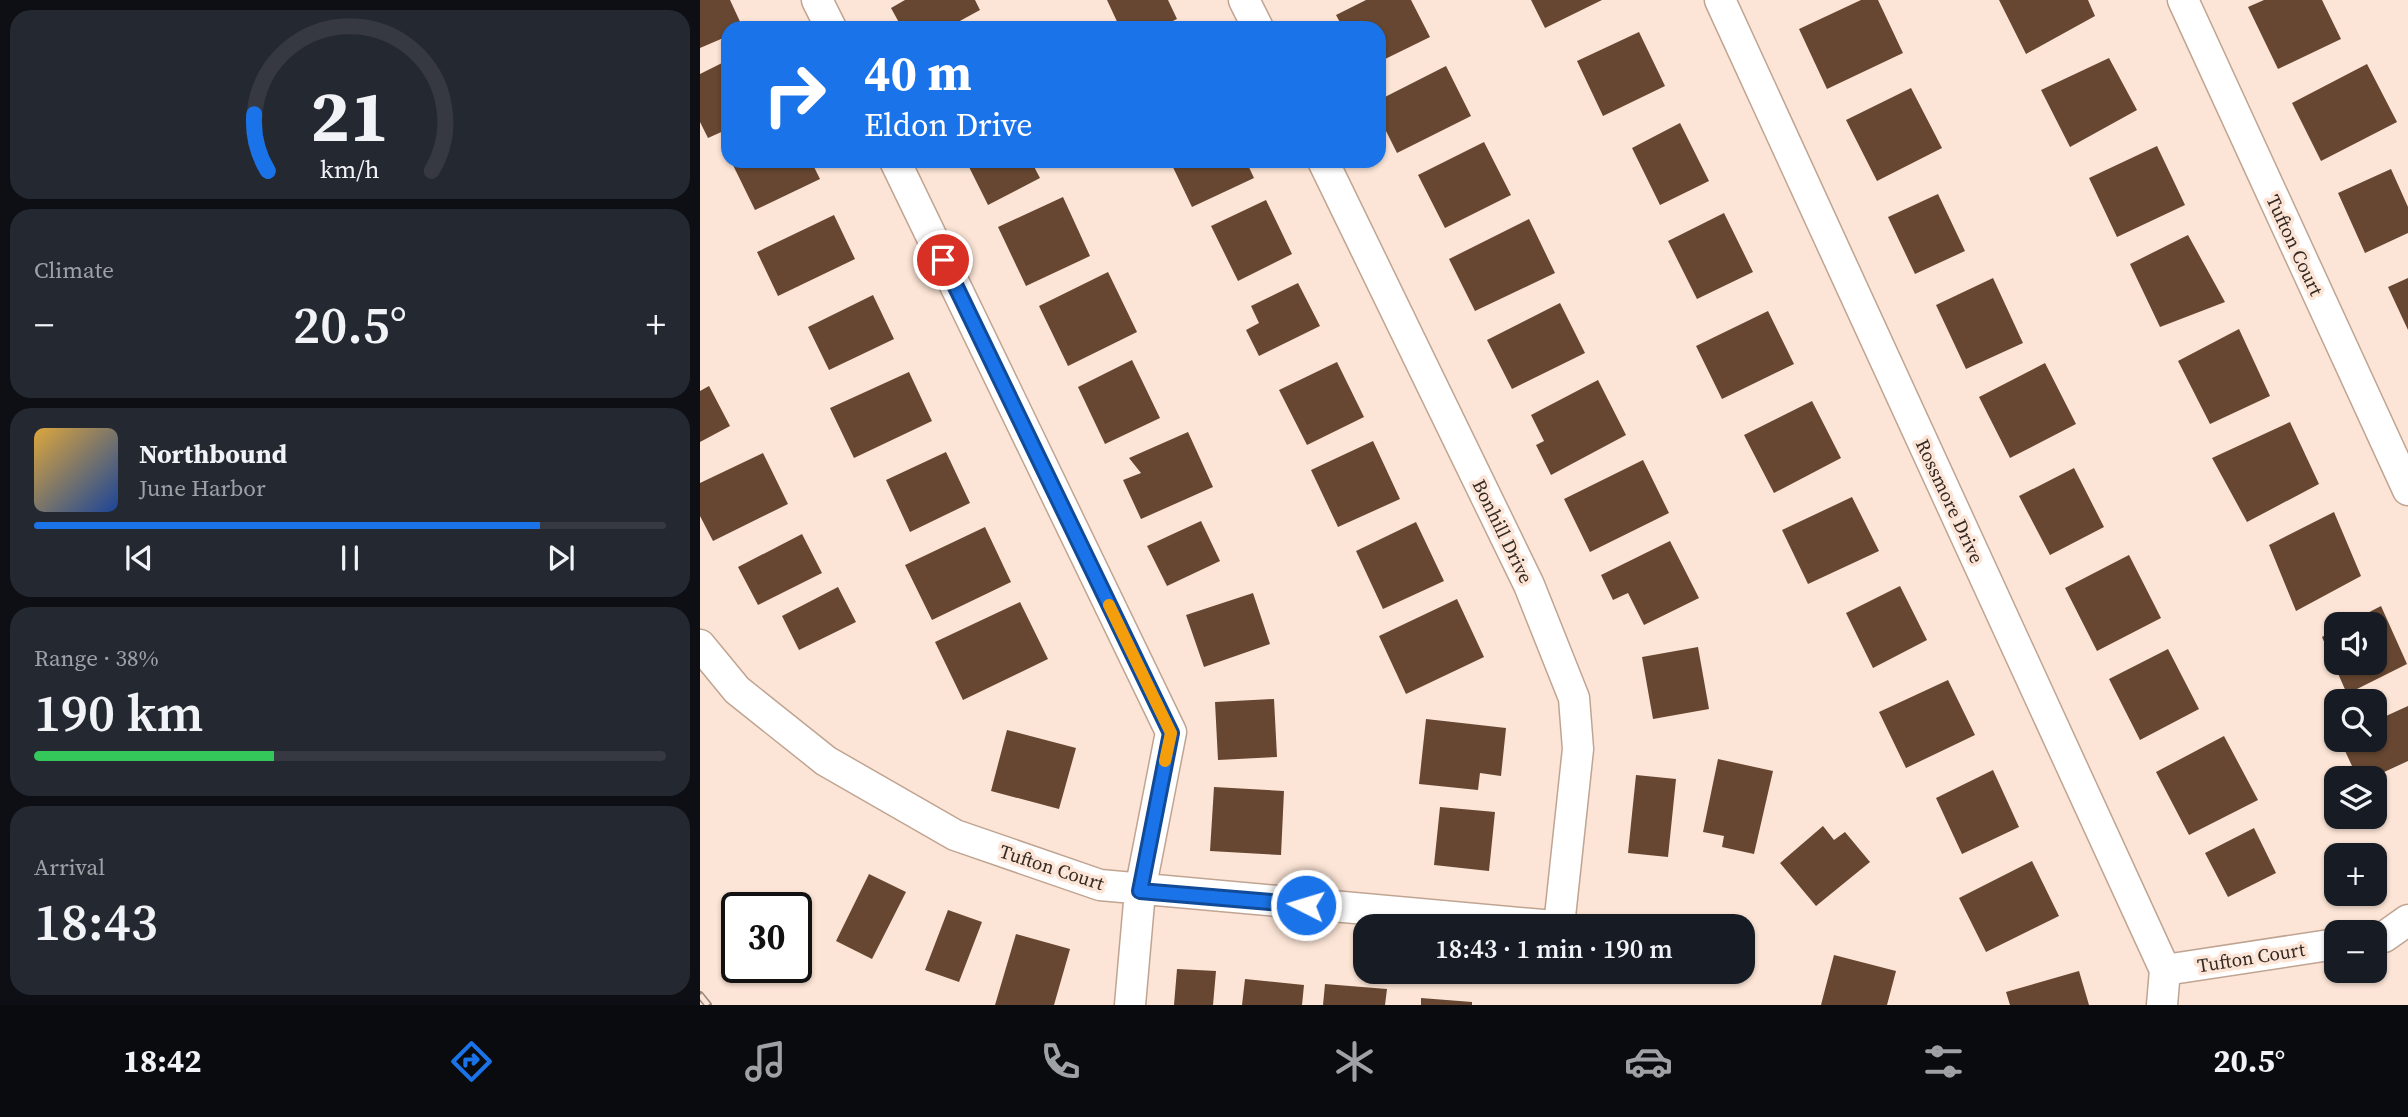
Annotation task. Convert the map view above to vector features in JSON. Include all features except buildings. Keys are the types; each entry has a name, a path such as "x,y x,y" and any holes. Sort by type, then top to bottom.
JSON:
{"street":[{"path":"817,0 828,21"},
{"path":"1244,0 1254,21"},
{"name":"Rossmore Drive","path":"1720,0 2165,970 2162,1005"},
{"name":"Tufton Court","path":"2183,0 2408,490"},
{"path":"898,168 1171,733 1140,891 1130,1005"},
{"name":"Bonhill Drive","path":"1326,168 1529,585 1574,698 1578,749 1558,914"},
{"name":"Tufton Court","path":"700,645 737,690 826,761 955,835 1100,885 1140,891 1414,914"},
{"path":"2387,935 2408,920"},
{"name":"Tufton Court","path":"2165,970 2324,946"}],"railway":[{"path":"700,995 708,1005"}],"slow traffic":[{"path":"1109,605 1171,733 1165,761"}],"route":[{"path":"943,260 1171,733 1140,891 1306,905"}]}
